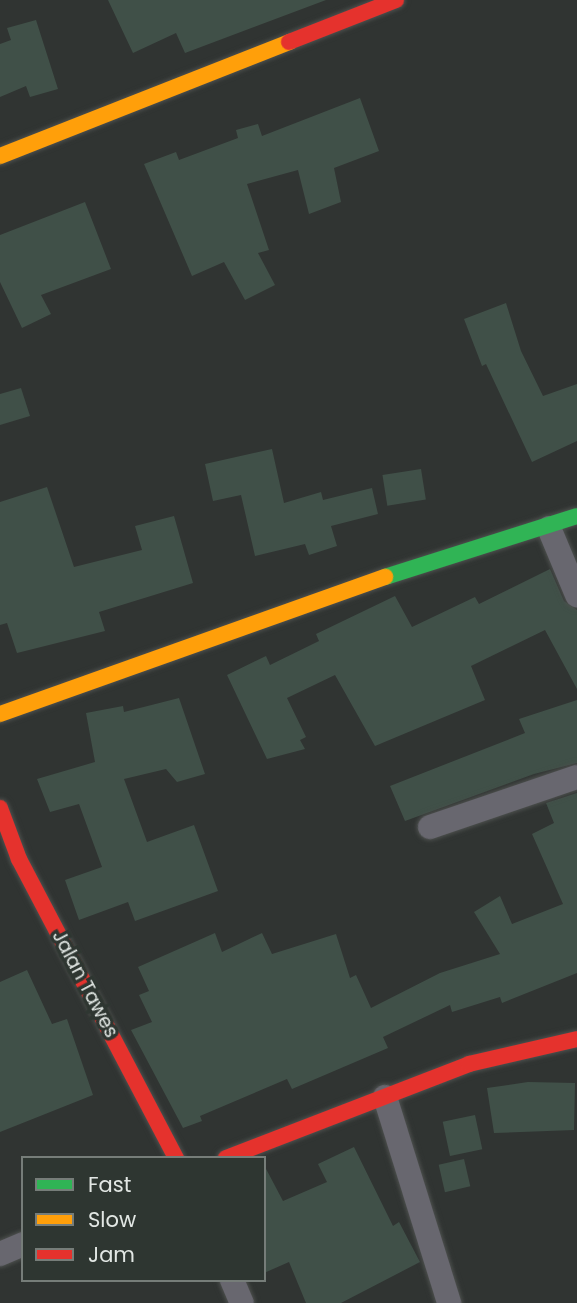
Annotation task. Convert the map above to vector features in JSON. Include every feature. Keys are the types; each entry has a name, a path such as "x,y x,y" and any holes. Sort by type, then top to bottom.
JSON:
{"street":[{"path":"0,156 396,0"},
{"path":"0,714 369,582 549,528 577,516"},
{"path":"549,528 577,596"},
{"path":"430,827 577,777"},
{"name":"Jalan Tawes","path":"0,808 19,859 175,1156"},
{"path":"231,1156 469,1064 577,1039"},
{"path":"385,1097 449,1303"},
{"path":"0,1254 21,1245"},
{"path":"233,1282 242,1303"}],"building":[{"path":"108,0 326,0 185,53 176,33 133,53"},
{"path":"36,20 58,89 30,97 26,86 0,97 0,44 11,40 7,28"},
{"path":"360,98 379,151 334,168 341,202 309,214 298,170 247,184 269,250 258,253 275,285 245,300 224,262 192,276 144,164 176,152 179,160 238,138 236,130 258,124 262,136"},
{"path":"85,202 111,269 41,295 51,314 22,328 0,282 0,235"},
{"path":"506,303 521,351 543,396 577,384 577,441 532,462 486,364 482,366 464,319"},
{"path":"21,388 30,416 0,425 0,394"},
{"path":"272,449 284,503 321,492 323,500 372,488 378,514 331,526 337,546 309,555 305,544 255,556 241,495 213,501 205,464"},
{"path":"421,469 426,500 387,506 382,475"},
{"path":"47,487 74,567 142,550 135,526 174,516 193,583 99,612 105,631 17,653 7,623 0,625 0,502"},
{"path":"550,569 564,601 577,610 577,689 545,630 471,666 485,700 375,746 335,675 287,698 306,737 300,740 305,749 267,759 227,675 266,656 270,665 319,641 316,634 395,596 412,627 475,597 479,604"},
{"path":"179,698 205,774 177,782 166,769 124,779 147,842 194,825 218,891 135,921 128,902 79,920 65,880 102,867 79,804 50,812 37,779 95,762 86,713 123,706 124,712"},
{"path":"577,700 577,763 534,774 405,821 390,786 525,733 519,719"},
{"path":"577,793 577,973 502,1003 500,997 452,1012 450,1005 383,1037 388,1048 292,1089 287,1079 200,1116 202,1121 183,1128 131,1030 152,1022 139,995 149,991 138,967 215,933 222,952 262,933 272,954 336,934 350,978 356,975 371,1008 440,973 500,954 474,912 500,896 512,924 563,904 532,834 554,823 546,803"},
{"path":"27,970 52,1024 67,1019 93,1095 0,1132 0,982"},
{"path":"528,1082 575,1083 574,1130 494,1133 487,1088"},
{"path":"475,1115 482,1149 450,1156 443,1122"},
{"path":"354,1147 393,1226 399,1222 420,1262 341,1303 306,1303 289,1262 266,1272 266,1169 283,1201 327,1182 318,1164"},
{"path":"464,1159 470,1186 445,1192 439,1165"}],"traffic: fast":[{"path":"385,577 577,516"}],"traffic: slow":[{"path":"0,156 289,42"},
{"path":"0,714 385,577"}],"traffic: jam":[{"path":"289,42 396,0"},
{"path":"0,808 19,859 175,1156"},
{"path":"231,1156 469,1064 577,1039"}]}
